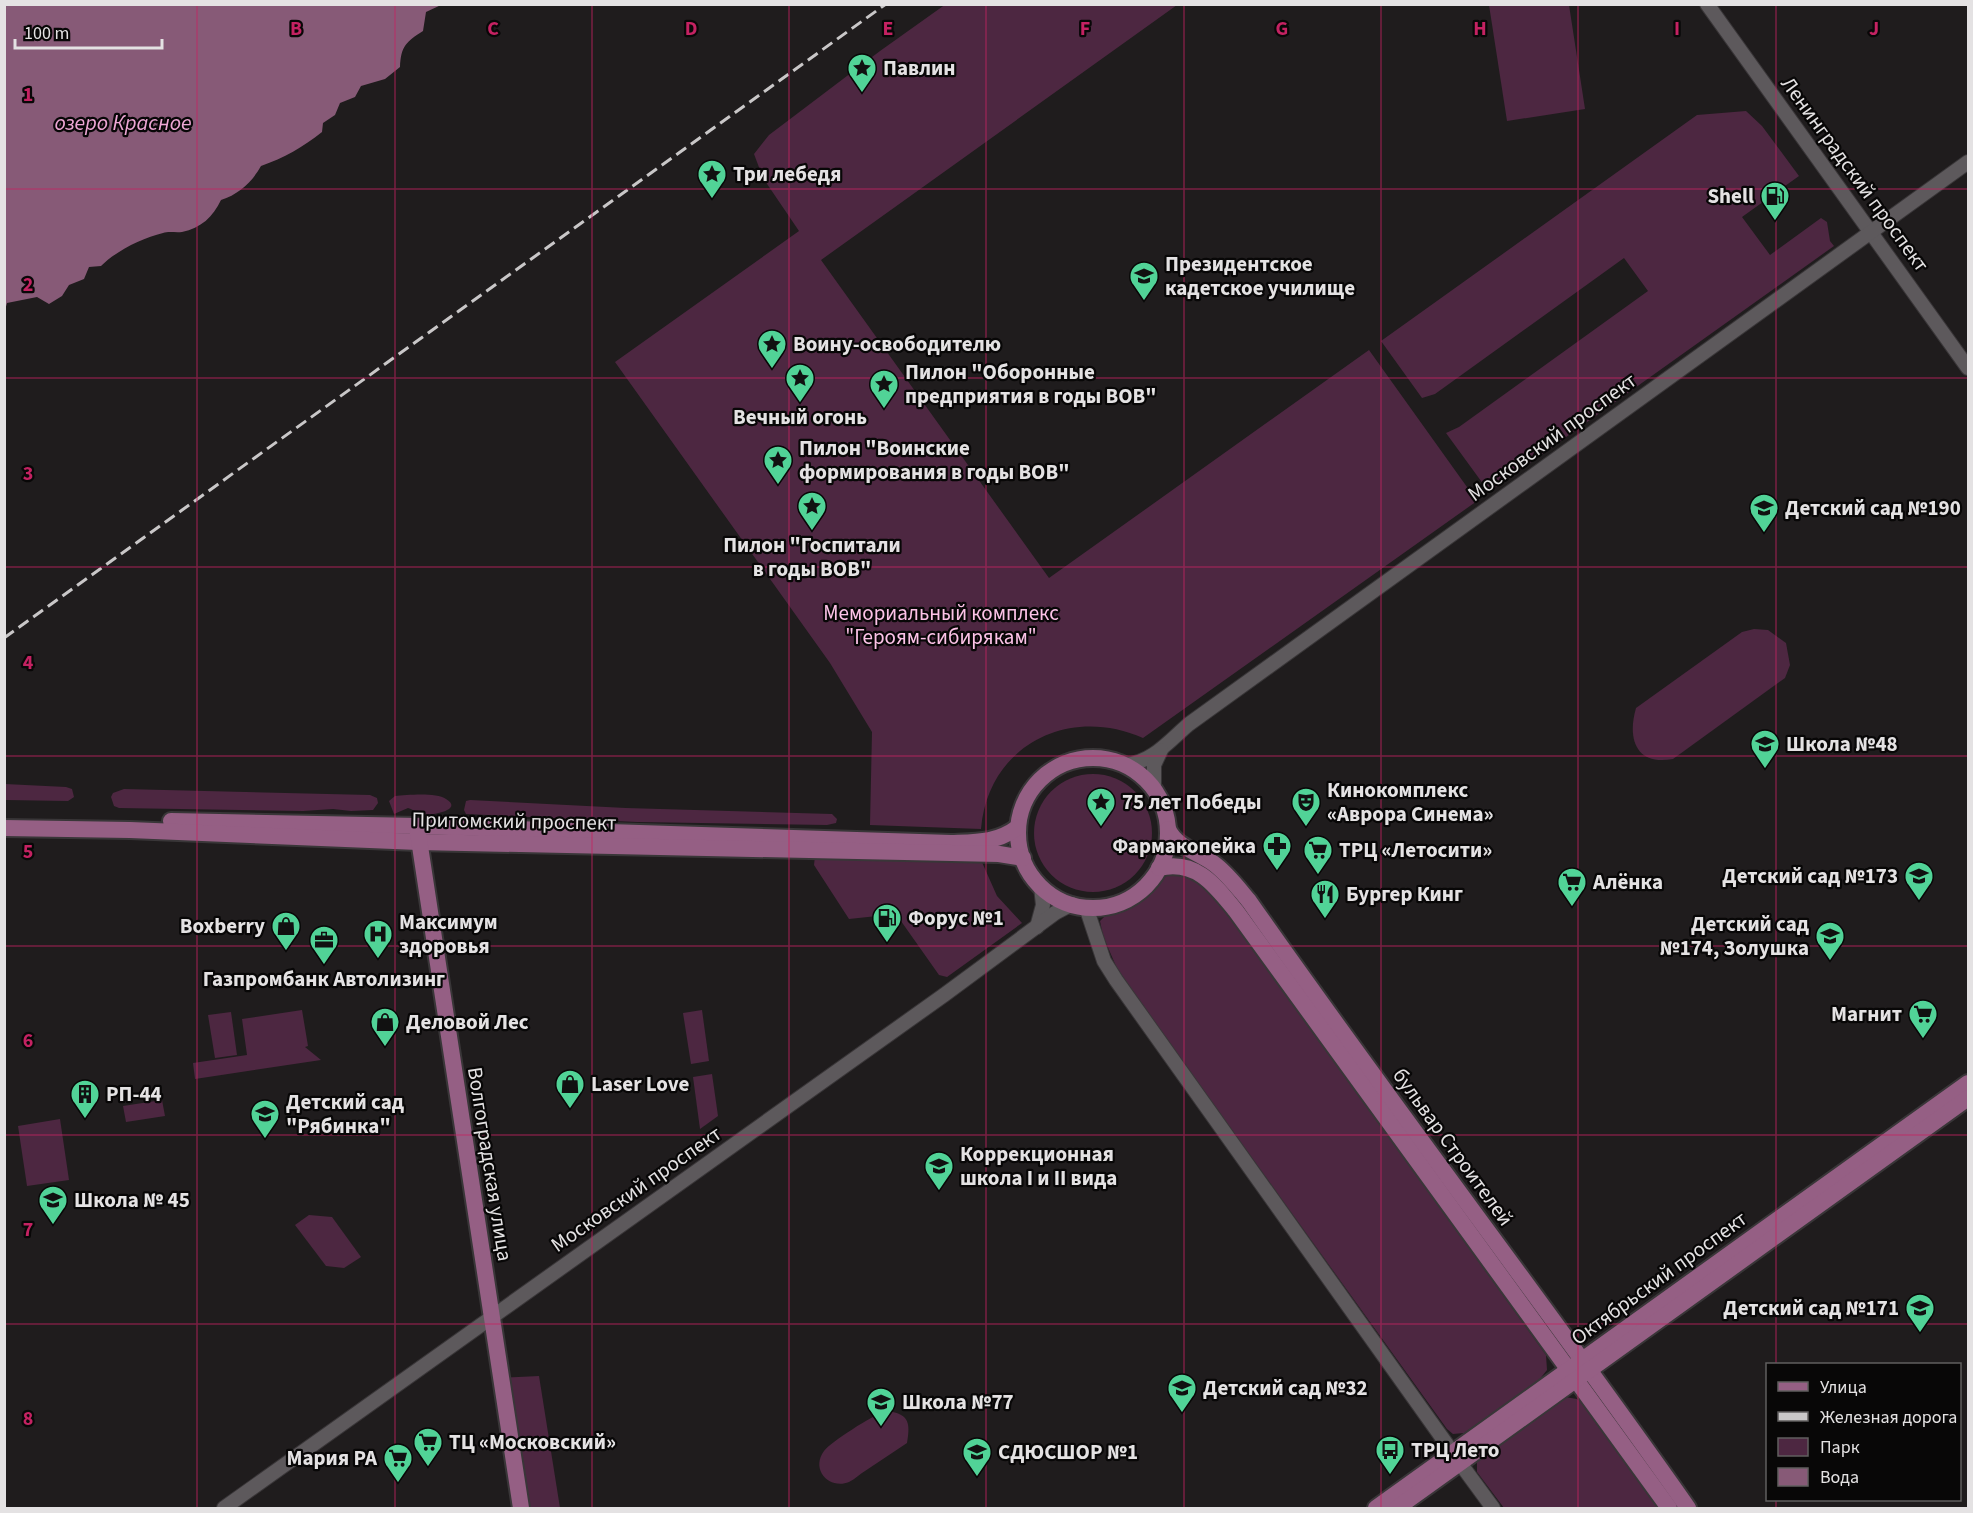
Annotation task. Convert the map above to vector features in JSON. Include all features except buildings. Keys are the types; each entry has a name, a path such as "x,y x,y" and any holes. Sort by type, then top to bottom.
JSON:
{"main road":[{"path":"1098,758 1125,765 1137,772 1154,789 1165,813 1168,829 1167,844 1159,868 1141,890 1129,899 1109,906 1079,906 1061,901 1041,887 1023,858 1018,827 1030,792 1047,774 1059,766 1084,759 1098,758"},
{"name":"Притомский проспект","path":"4,818 999,854 1023,858"},
{"name":"Притомский проспект","path":"4,828 951,843 991,841 1009,834 1018,827"},
{"name":"бульвар Строителей","path":"1168,829 1181,845 1214,863 1249,901 1579,1370 1669,1509"},
{"name":"Волгоградская улица","path":"418,834 521,1509"},
{"name":"бульвар Строителей","path":"1159,868 1187,867 1209,880 1222,893 1579,1370 1688,1509"},
{"name":"Октябрьский проспект","path":"1868,1163 1968,1083"},
{"name":"Октябрьский проспект","path":"1376,1509 1456,1458 1868,1163 1968,1098"},
{"name":"Октябрьский проспект","path":"1397,1509 1456,1458"}],"street":[{"name":"Ленинградский проспект","path":"1707,4 1968,368"},
{"name":"Московский проспект","path":"1125,765 1141,762 1162,748 1189,724 1968,162"},
{"path":"1154,789 1154,765 1162,748"},
{"path":"1037,927 1043,905 1041,887"},
{"name":"Московский проспект","path":"224,1509 1055,913 1079,906"},
{"path":"1079,906 1104,961 1116,980 1494,1509"}],"green space":[{"name":"Мемориальный комплекс \"Героям-сибирякам\"","path":"946,4 1177,5 821,260 1049,578 1369,350 1477,501 1143,738 1115,729 1087,726 1061,730 1037,740 1016,755 999,775 987,800 981,829 870,825 872,732 830,663 615,362 799,231 763,178 754,154 769,135"},
{"path":"1489,5 1569,5 1585,109 1507,121"},
{"path":"1746,111 1762,126 1799,176 1742,217 1770,255 1821,218 1827,222 1830,241 1834,246 1489,492 1446,433 1459,427 1648,291 1624,258 1435,394 1422,398 1381,341 1697,115"},
{"path":"1754,629 1768,630 1786,643 1790,665 1785,678 1673,759 1660,760 1643,754 1637,748 1634,740 1633,719 1636,708 1742,632"},
{"path":"1093,774 1116,778 1135,791 1148,810 1152,833 1148,856 1135,875 1116,888 1093,892 1070,888 1051,875 1038,856 1034,833 1038,810 1051,791 1070,778"},
{"path":"5,784 66,787 72,789 74,797 68,801 5,800"},
{"path":"124,789 370,795 377,798 378,803 373,810 351,811 119,808 114,806 111,797 113,793"},
{"path":"436,795 446,799 451,806 445,811 429,815 420,814 408,808 394,814 389,801 395,796"},
{"path":"466,801 626,808 832,814 837,819 836,823 827,825 637,822 466,814 464,810"},
{"path":"815,856 981,860 997,896 1022,923 947,977 939,975 896,914 849,919 814,865"},
{"path":"1181,872 1204,885 1220,902 1546,1355 1547,1370 1539,1380 1464,1433 1453,1434 1447,1429 1119,973 1103,936 1100,921 1105,916 1132,907 1155,889 1167,875"},
{"path":"302,1010 308,1046 305,1047 321,1060 195,1079 193,1063 247,1055 242,1019"},
{"path":"702,1010 709,1061 691,1064 683,1013"},
{"path":"231,1012 237,1055 215,1058 208,1015"},
{"path":"712,1074 718,1116 700,1129 693,1077"},
{"path":"162,1100 165,1116 126,1122 123,1106"},
{"path":"60,1119 69,1180 27,1186 18,1126"},
{"path":"309,1215 332,1217 361,1257 344,1268 326,1266 295,1225"},
{"path":"539,1376 560,1508 523,1508 500,1378"},
{"path":"1565,1397 1577,1399 1583,1403 1658,1508 1504,1508 1477,1472 1477,1460"},
{"path":"885,1411 899,1414 906,1420 908,1424 907,1443 849,1482 835,1483 824,1477 819,1465 824,1451 853,1429"}],"water":[{"name":"озеро Красное","path":"5,4 441,5 426,12 423,31 412,38 403,49 400,67 385,79 361,86 355,97 340,103 335,115 323,123 322,132 293,152 261,166 244,187 221,200 210,217 201,225 182,232 165,232 147,238 122,250 101,266 89,267 84,279 69,285 62,296 49,304 37,297 7,303 5,310"}],"railway":[{"path":"4,638 886,4"}],"place":[{"name":"Павлин","path":"862,94"},
{"name":"Три лебедя","path":"712,200"},
{"name":"Shell","path":"1775,222"},
{"name":"Президентское кадетское училище","path":"1144,302"},
{"name":"Воину-освободителю","path":"772,370"},
{"name":"Вечный огонь","path":"800,404"},
{"name":"Пилон \"Оборонные предприятия в годы ВОВ\"","path":"884,410"},
{"name":"Пилон \"Воинские формирования в годы ВОВ\"","path":"778,486"},
{"name":"Пилон \"Госпитали в годы ВОВ\"","path":"812,532"},
{"name":"Детский сад №190","path":"1764,534"},
{"name":"Школа №48","path":"1765,770"},
{"name":"75 лет Победы","path":"1101,828"},
{"name":"Кинокомплекс «Аврора Синема»","path":"1306,828"},
{"name":"Фармакопейка","path":"1277,872"},
{"name":"ТРЦ «Летосити»","path":"1318,876"},
{"name":"Детский сад №173","path":"1919,902"},
{"name":"Алёнка","path":"1572,908"},
{"name":"Бургер Кинг","path":"1325,920"},
{"name":"Форус №1","path":"887,944"},
{"name":"Boxberry","path":"286,952"},
{"name":"Максимум здоровья","path":"378,960"},
{"name":"Детский сад №174, Золушка","path":"1830,962"},
{"name":"Газпромбанк Автолизинг","path":"324,966"},
{"name":"Магнит","path":"1923,1040"},
{"name":"Деловой Лес","path":"385,1048"},
{"name":"Laser Love","path":"570,1110"},
{"name":"РП-44","path":"85,1120"},
{"name":"Детский сад \"Рябинка\"","path":"265,1140"},
{"name":"Коррекционная школа I и II вида","path":"939,1192"},
{"name":"Школа № 45","path":"53,1226"},
{"name":"Детский сад №171","path":"1920,1334"},
{"name":"Детский сад №32","path":"1182,1414"},
{"name":"Школа №77","path":"881,1428"},
{"name":"ТЦ «Московский»","path":"428,1468"},
{"name":"ТРЦ Лето","path":"1390,1476"},
{"name":"СДЮСШОР №1","path":"977,1478"},
{"name":"Мария РА","path":"398,1484"}]}
